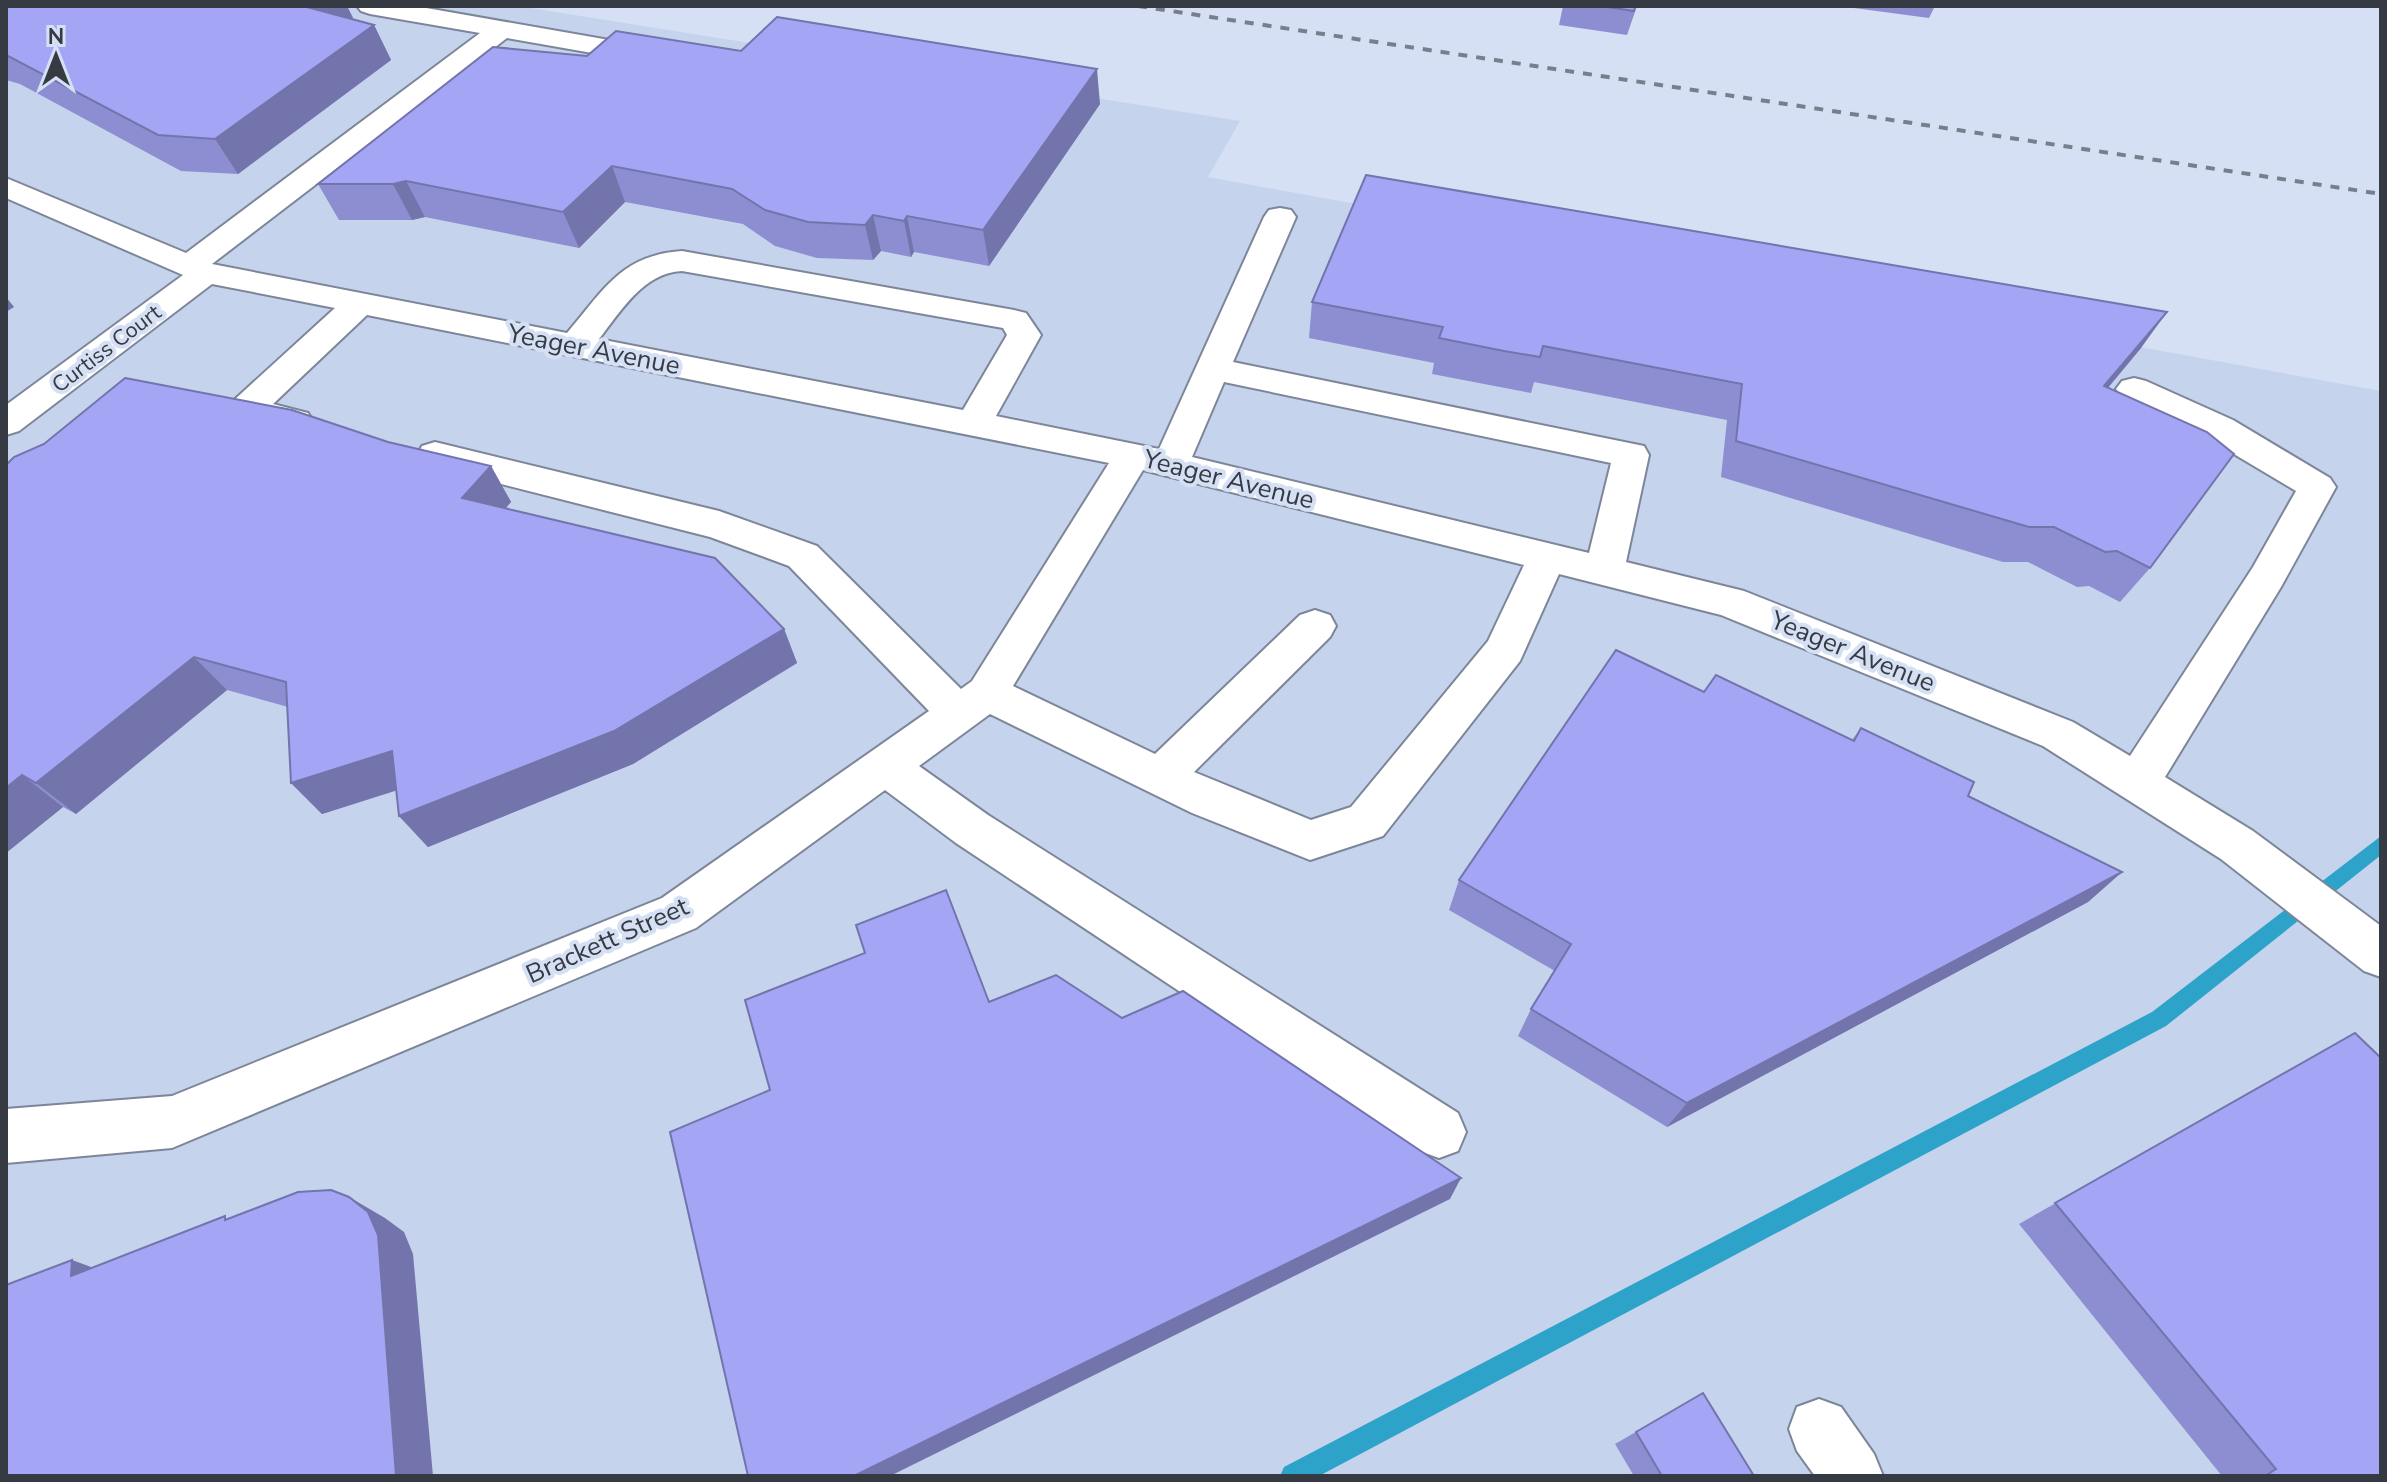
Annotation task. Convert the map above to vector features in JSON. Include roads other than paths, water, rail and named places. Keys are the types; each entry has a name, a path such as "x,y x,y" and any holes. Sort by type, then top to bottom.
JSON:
{"street":[{"path":"370,6 686,62"},
{"name":"Curtiss Court","path":"6,423 501,30"},
{"name":"Yeager Avenue","path":"6,187 198,269 1151,460 1744,608 2058,734 2237,845 2381,955"},
{"name":"Brackett Street","path":"6,1136 172,1122 679,913 973,704 1151,460 1213,369 1280,217"},
{"path":"575,346 637,275 652,265 682,261 1014,320 1024,335 1019,348 973,424"},
{"path":"322,428 246,409 360,303"},
{"path":"1213,369 1631,455 1604,571"},
{"path":"2134,389 2220,429 2317,487 2267,577 2137,783"},
{"path":"398,446 719,525 803,556 973,704 1310,840 1367,822 1505,650 1547,558"},
{"path":"1160,777 1315,626"},
{"path":"885,766 972,829 1439,1132"}],"waterway":[{"path":"1293,1476 2159,1019 2381,844"}],"railway":[{"path":"1138,6 2381,194"}]}
